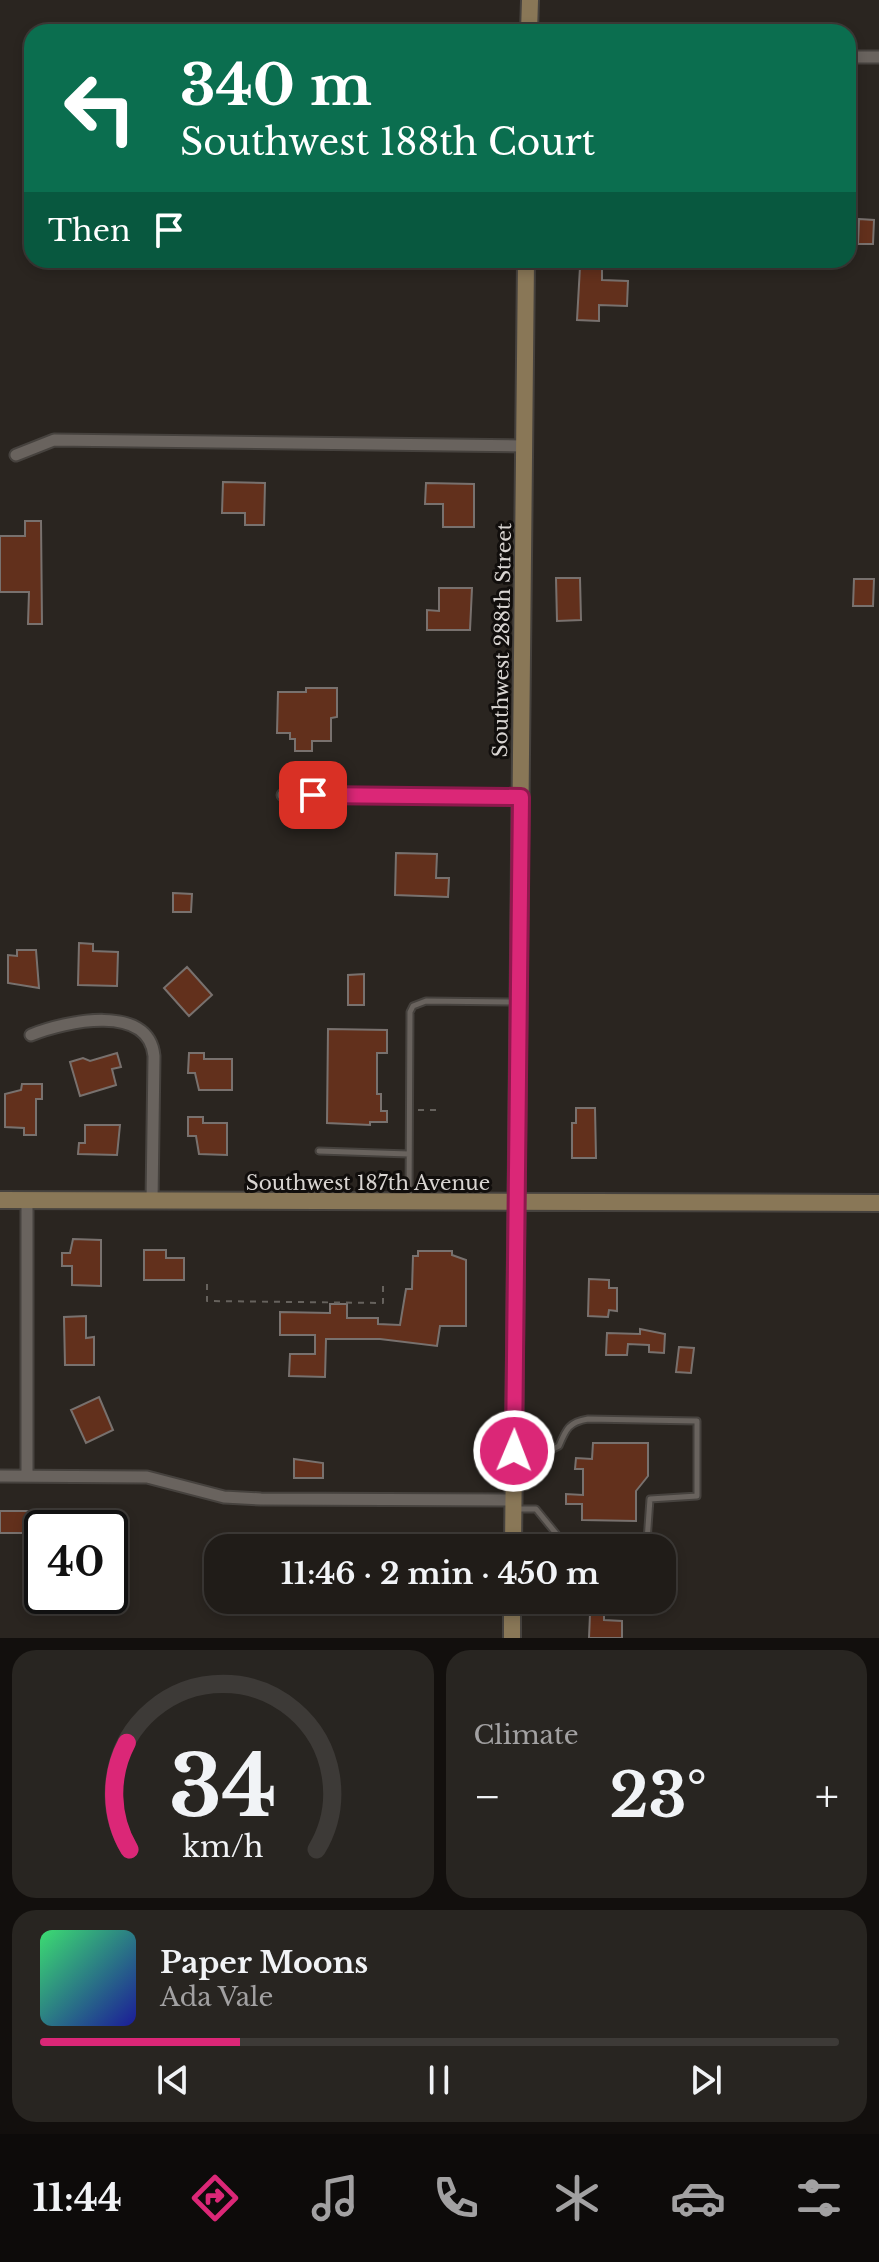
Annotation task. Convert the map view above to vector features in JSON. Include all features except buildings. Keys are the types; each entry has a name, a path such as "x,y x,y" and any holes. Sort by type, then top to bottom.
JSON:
{"street":[{"path":"529,24 530,0"},
{"path":"856,57 879,57"},
{"name":"Southwest 288th Street","path":"513,1534 526,268"},
{"path":"16,455 54,440 525,446"},
{"path":"283,795 521,797"},
{"path":"31,1035 65,1023 127,1023 137,1025 150,1038 154,1056 152,1201"},
{"name":"Southwest 187th Avenue","path":"0,1200 879,1203"},
{"path":"27,1200 27,1476"},
{"path":"0,1476 147,1477 236,1498 514,1504"},
{"path":"512,1614 512,1638"}],"lane":[{"path":"409,1203 413,1006 426,1001 518,1002"},
{"path":"319,1151 409,1154"},
{"path":"514,1451 552,1451 559,1446 563,1432 572,1422 588,1419 697,1421 697,1496 650,1499 648,1536 643,1544 563,1542 536,1509 514,1504"}],"path":[{"path":"409,1110 437,1110"},
{"path":"207,1284 207,1301 255,1302 383,1303 383,1286"}],"route":[{"path":"313,795 521,797 514,1451"}]}
